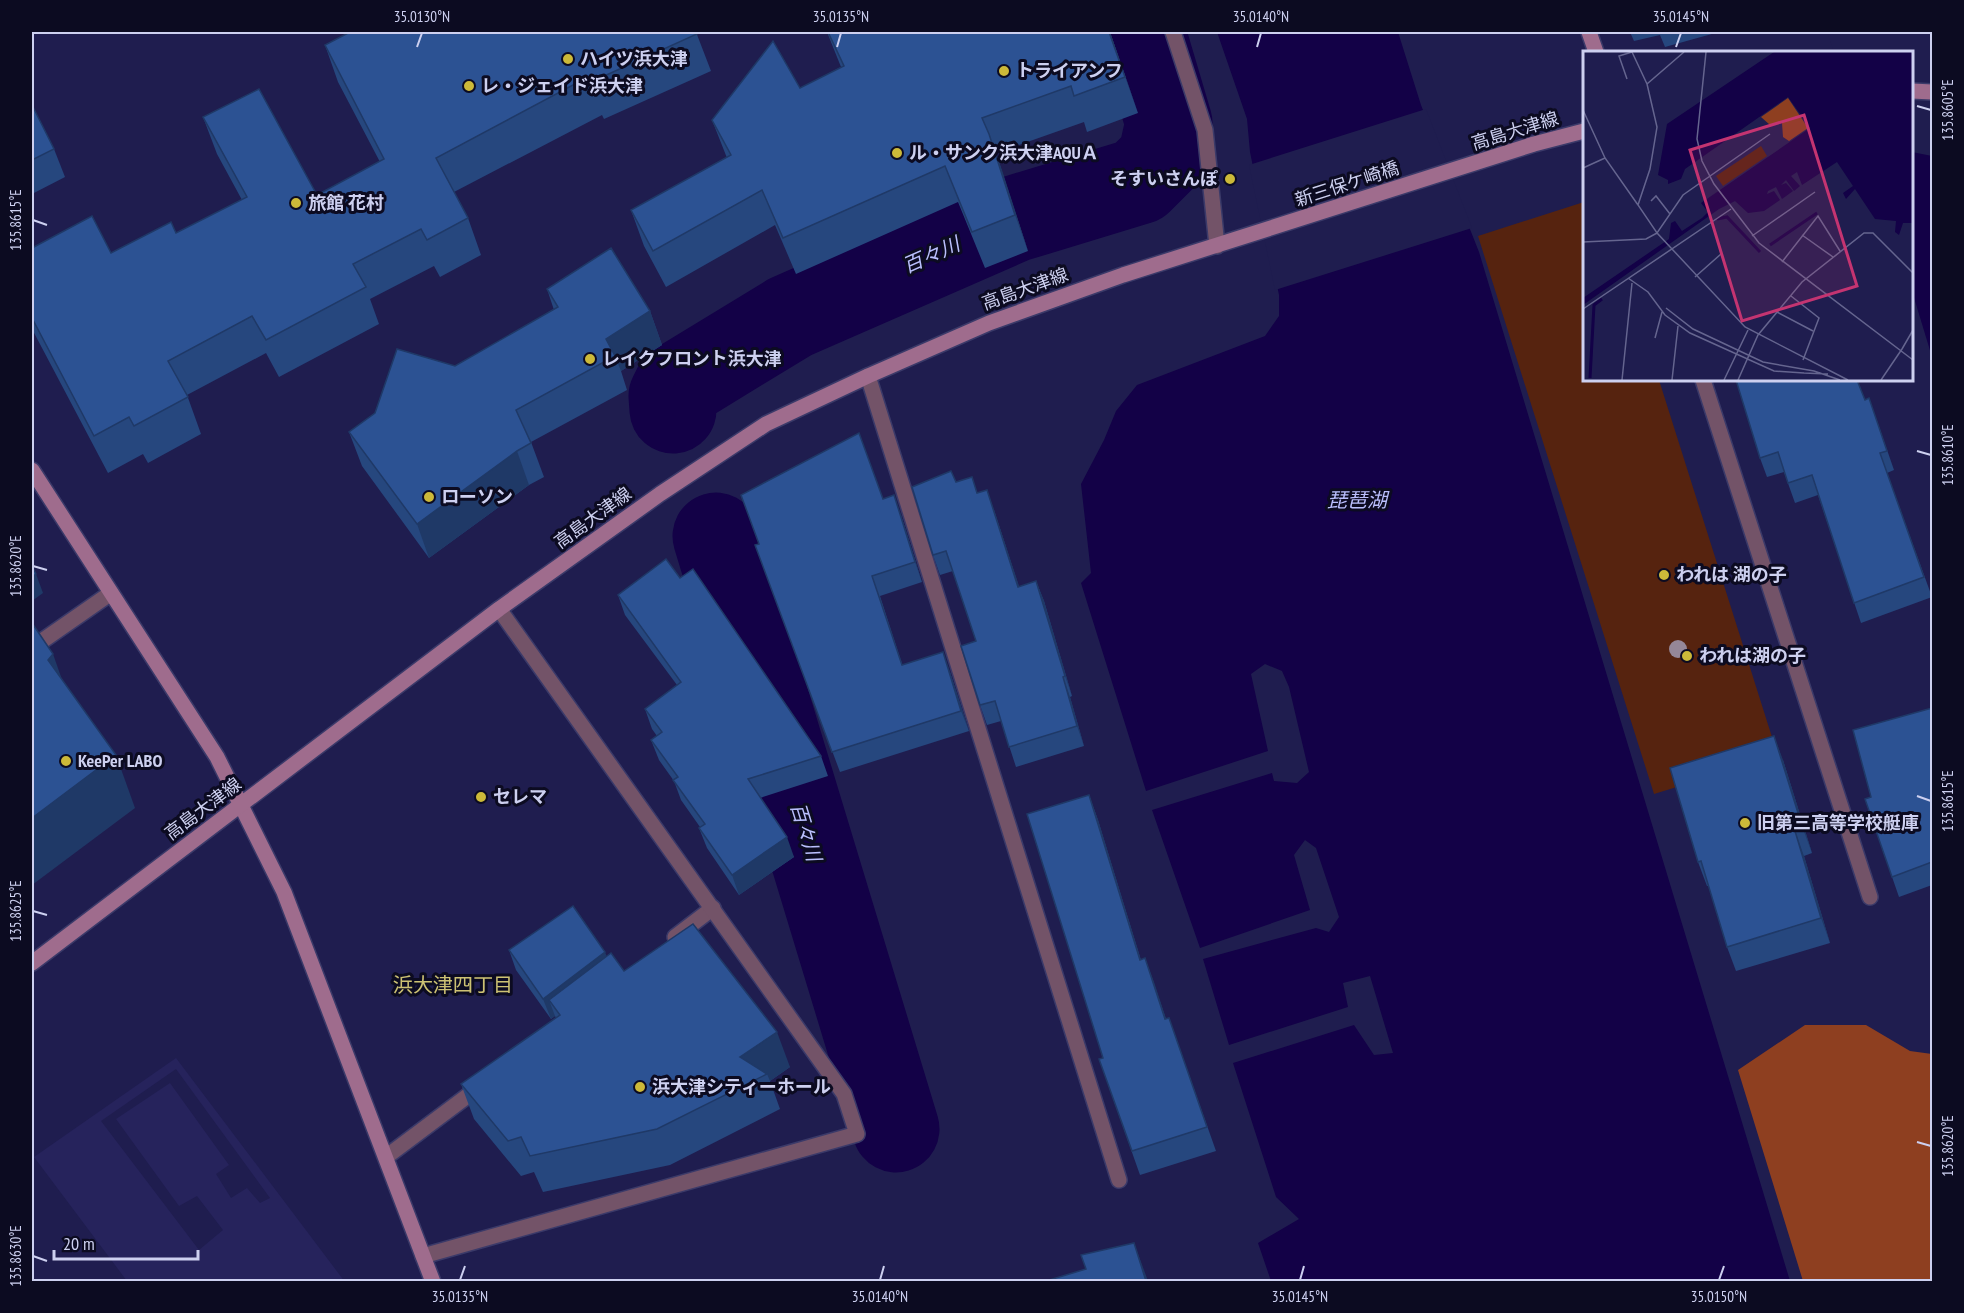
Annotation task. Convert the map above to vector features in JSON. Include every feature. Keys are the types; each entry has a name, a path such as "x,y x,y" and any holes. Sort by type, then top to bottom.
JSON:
{"main road":[{"path":"1589,32 1596,51"},
{"path":"1913,91 1932,92"},
{"name":"高島大津線","path":"1457,170 1534,144 1583,131"},
{"name":"新三保ケ崎橋","path":"1250,236 1457,170"},
{"name":"高島大津線","path":"32,963 499,609 660,494 766,424 989,323 1123,275 1250,236"},
{"path":"32,470 217,757 241,805 284,892 433,1281"}],"street":[{"path":"1173,32 1205,130 1217,246"},
{"path":"868,376 1119,1180"},
{"path":"1702,381 1870,897"},
{"path":"32,648 111,592"},
{"path":"423,1256 857,1134 844,1094 499,609"},
{"path":"666,944 713,908"},
{"path":"386,1157 495,1074"}],"shaded area":[{"path":"1583,202 1583,381 1659,381 1778,756 1654,794 1478,236"},
{"path":"1805,1025 1866,1025 1910,1051 1932,1054 1932,1281 1803,1281 1738,1070"},
{"path":"176,1058 344,1281 127,1281 34,1157","holes":["176,1069 270,1198 260,1203 247,1188 231,1198 216,1174 229,1165 170,1083 116,1119 179,1206 197,1196 223,1230 199,1250 101,1121"]}],"water":[{"name":"琵琶湖","path":"1217,32 1398,32 1421,105 1479,252 1790,1281 1271,1281 1258,1243 1299,1219 1276,1197 1233,1063 1354,1025 1374,1055 1393,1053 1370,976 1343,983 1348,1007 1229,1045 1203,959 1316,928 1329,932 1339,917 1316,848 1305,840 1294,855 1310,910 1200,948 1152,810 1272,773 1274,781 1297,783 1309,772 1289,687 1282,671 1265,664 1251,674 1268,751 1146,791 1081,583 1091,573 1081,484 1116,411 1137,385 1265,336 1279,316 1279,295 1250,152 1247,119"},
{"path":"1932,32 1932,357 1913,294 1913,51"}],"pier":[{"path":"1827,32 1932,32 1932,156 1913,152 1913,51 1834,51"},
{"path":"1426,109 1472,228 1275,290 1249,165"}],"building":[{"path":"350,32 696,32 697,34 591,82 588,77 436,158 468,218 427,240 421,229 353,264 366,287 266,340 252,316 168,361 188,397 134,426 129,417 94,436 32,318 32,248 92,216 111,253 171,222 176,233 247,197 203,117 259,89 317,195 384,159 325,45"},
{"path":"828,32 1109,32 1125,77 1074,96 1071,86 982,118 1015,215 972,232 945,166 783,238 762,190 653,251 631,210 731,155 712,120 773,41 800,88 844,66"},
{"path":"32,105 54,149 32,160"},
{"path":"611,248 650,311 606,339 615,356 516,410 531,443 417,524 349,432 375,413 397,349 455,366 558,307 547,289"},
{"path":"1736,381 1857,381 1865,400 1869,398 1887,451 1880,453 1924,577 1854,603 1812,475 1788,483 1778,452 1760,458"},
{"path":"859,433 883,499 894,495 915,562 872,576 902,665 943,652 961,711 832,752 755,545 759,544 741,495"},
{"path":"951,471 956,482 972,477 977,493 987,490 1018,587 1036,581 1065,676 1063,677 1077,726 1009,747 995,701 980,705 961,646 976,641 946,551 933,555 912,487"},
{"path":"666,559 680,578 693,569 821,756 748,779 787,837 732,875 699,828 705,824 673,780 678,777 651,740 662,732 645,709 681,682 618,595"},
{"path":"32,623 53,654 48,660 116,755 32,818"},
{"path":"1932,708 1932,862 1892,877 1865,799 1871,797 1853,730"},
{"path":"1774,736 1803,829 1795,831 1821,918 1727,947 1701,861 1698,862 1670,768"},
{"path":"1089,795 1140,960 1145,958 1165,1019 1169,1018 1207,1127 1132,1151 1099,1059 1103,1058 1027,814"},
{"path":"573,906 605,952 543,999 509,950"},
{"name":"浜大津シティーホール","path":"693,924 777,1032 740,1057 767,1074 657,1129 530,1156 521,1137 508,1141 461,1084 560,1015 549,1000 611,953 624,971"},
{"path":"1134,1243 1146,1281 1046,1281 1086,1269 1081,1255"}],"waterway":[{"name":"百々川","path":"673,410 672,396 677,386 790,317 1014,219 1139,181 1161,159 1169,123 1142,32"},
{"name":"百々川","path":"716,536 896,1129"}],"place":[{"name":"ハイツ浜大津","path":"568,59"},
{"name":"トライアンフ","path":"1004,71"},
{"name":"レ・ジェイド浜大津","path":"469,86"},
{"name":"ル・サンク浜大津AQUＡ","path":"897,153"},
{"name":"そすいさんぽ","path":"1230,179"},
{"name":"旅館 花村","path":"296,203"},
{"name":"レイクフロント浜大津","path":"590,359"},
{"name":"ローソン","path":"429,497"},
{"name":"われは 湖の子","path":"1664,575"},
{"name":"われは湖の子","path":"1687,656"},
{"name":"KeePer LABO","path":"66,761"},
{"name":"セレマ","path":"481,797"},
{"name":"旧第三高等学校艇庫","path":"1745,823"},
{"name":"浜大津シティーホール","path":"640,1087"}],"district":[{"name":"浜大津四丁目","path":"453,985"}]}
